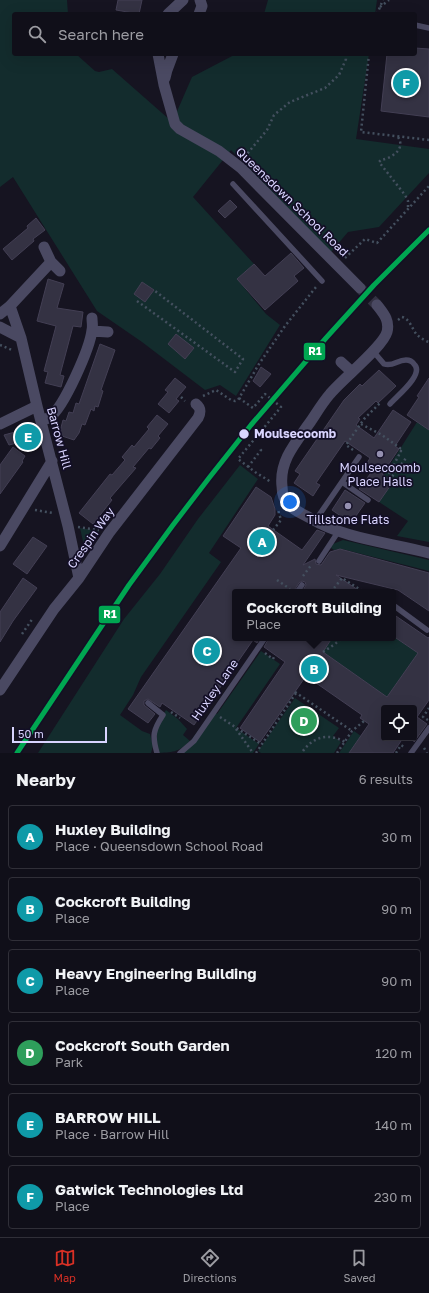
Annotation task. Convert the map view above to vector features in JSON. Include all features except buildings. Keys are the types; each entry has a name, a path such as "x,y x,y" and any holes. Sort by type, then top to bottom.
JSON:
{"street":[{"path":"170,12 183,0"},
{"path":"200,0 202,6 200,12"},
{"name":"Queensdown School Road","path":"158,56 172,118 177,126 220,152 241,168 360,288"},
{"name":"Queensdown School Road","path":"164,85 167,70 172,56"},
{"path":"44,247 51,262 60,271"},
{"path":"0,314 10,306 51,262"},
{"path":"376,305 385,316 388,326 385,338 330,394 292,447 282,469 284,496 289,505 315,522 338,532 379,543 429,553"},
{"name":"Barrow Hill","path":"10,306 21,338 68,526 79,578"},
{"path":"41,420 50,418 66,396 83,359 92,331 92,318"},
{"path":"0,327 21,338"},
{"path":"92,331 108,332"},
{"path":"342,362 352,372"},
{"name":"Crespin Way","path":"0,690 54,609 79,578 109,533 198,418 200,412 198,400"},
{"path":"0,424 37,406"},
{"path":"0,546 4,534 23,508 52,461"}],"lane":[{"path":"417,25 429,28"},
{"path":"232,184 322,281"},
{"path":"373,351 384,364 392,365 402,360 408,360 417,368 417,374 413,380 390,404"},
{"path":"315,522 359,457"},
{"path":"342,482 368,500"},
{"path":"317,560 338,532"},
{"path":"299,589 302,585"},
{"path":"396,607 427,630"},
{"name":"Huxley Lane","path":"180,753 194,741 264,641"},
{"path":"148,704 163,715 154,731 154,740 157,753"},
{"path":"411,753 429,728"}],"path":[{"path":"378,12 383,0"},
{"path":"379,7 389,0"},
{"path":"241,168 247,154 266,130 274,116 290,102 325,88 339,75 346,56"},
{"path":"369,56 361,132 429,140"},
{"path":"398,136 401,143 396,154 379,162 405,195 408,201 408,208"},
{"path":"338,265 365,239 377,243 429,186"},
{"path":"198,400 216,390 231,400 235,401 240,398 285,326 322,281"},
{"path":"138,301 235,372 243,359 156,291"},
{"path":"388,326 402,317 405,318 416,334 429,342"},
{"path":"0,344 13,351 11,344"},
{"path":"240,398 253,408 266,394 281,407 238,459 273,484 282,484"},
{"path":"359,457 360,455 346,445 367,416 385,399 390,404"},
{"path":"361,424 382,435 400,448 399,451 401,451 388,476 391,478 406,458"},
{"path":"248,467 261,450 260,449"},
{"path":"52,507 55,520"},
{"path":"23,508 53,513"},
{"path":"80,533 77,525 102,530 98,536"},
{"path":"302,578 317,560"},
{"path":"333,589 342,578 359,589"},
{"path":"277,580 291,589"},
{"path":"322,652 338,641"},
{"path":"261,651 273,659 275,655"},
{"path":"236,728 255,753 296,693 352,731"},
{"path":"429,708 423,717 429,721"},
{"path":"167,709 180,718"},
{"path":"213,712 261,744"},
{"path":"337,753 352,731 364,720"},
{"path":"303,752 312,742 321,737 334,737 345,742"}],"green space":[{"path":"0,0 67,0 68,12 12,12 12,56 78,56 95,71 99,72 112,69 170,120 175,116 192,77 232,56 369,56 356,139 429,149 429,173 379,227 348,232 331,252 231,150 193,197 254,264 237,279 266,314 280,325 236,396 220,385 205,390 142,342 97,311 13,177 0,187"},
{"path":"268,0 377,0 375,12 265,12"},
{"path":"417,422 429,429 429,542 397,536 408,521 379,502 392,482 383,476"},
{"path":"240,465 258,479 209,553 221,562 141,677 133,695 120,715 142,731 150,734 153,746 151,753 38,753 124,619 160,574 198,519"},
{"path":"80,528 99,531 85,550"},
{"path":"343,540 429,560 429,571 342,549 334,550 328,546"},
{"path":"396,638 418,653 387,697 323,652 330,641 396,641"},
{"path":"261,651 280,664 236,728 259,744 253,753 180,753 213,711 217,714"},
{"path":"295,698 339,728 333,736 341,742 334,753 261,753 258,751"},
{"path":"166,710 178,719 187,729 183,735 190,741 178,750 157,753 157,724"},
{"path":"354,731 361,736 349,753 339,753"}],"tunnel":[{"path":"360,288 377,305"}],"transit line":[{"name":"R1","path":"17,753 129,585 209,478 251,425 326,338 374,285 429,230"}],"place":[{"name":"Gatwick Technologies Ltd","path":"406,83"},
{"name":"Moulsecoomb","path":"244,434"},
{"name":"BARROW HILL","path":"28,437"},
{"name":"Moulsecoomb Place Halls","path":"380,454"},
{"name":"Tillstone Flats","path":"348,506"},
{"name":"Huxley Building","path":"262,542"},
{"name":"Heavy Engineering Building","path":"207,651"},
{"name":"Cockcroft Building","path":"314,669"},
{"name":"Cockcroft South Garden","path":"304,721"}]}
